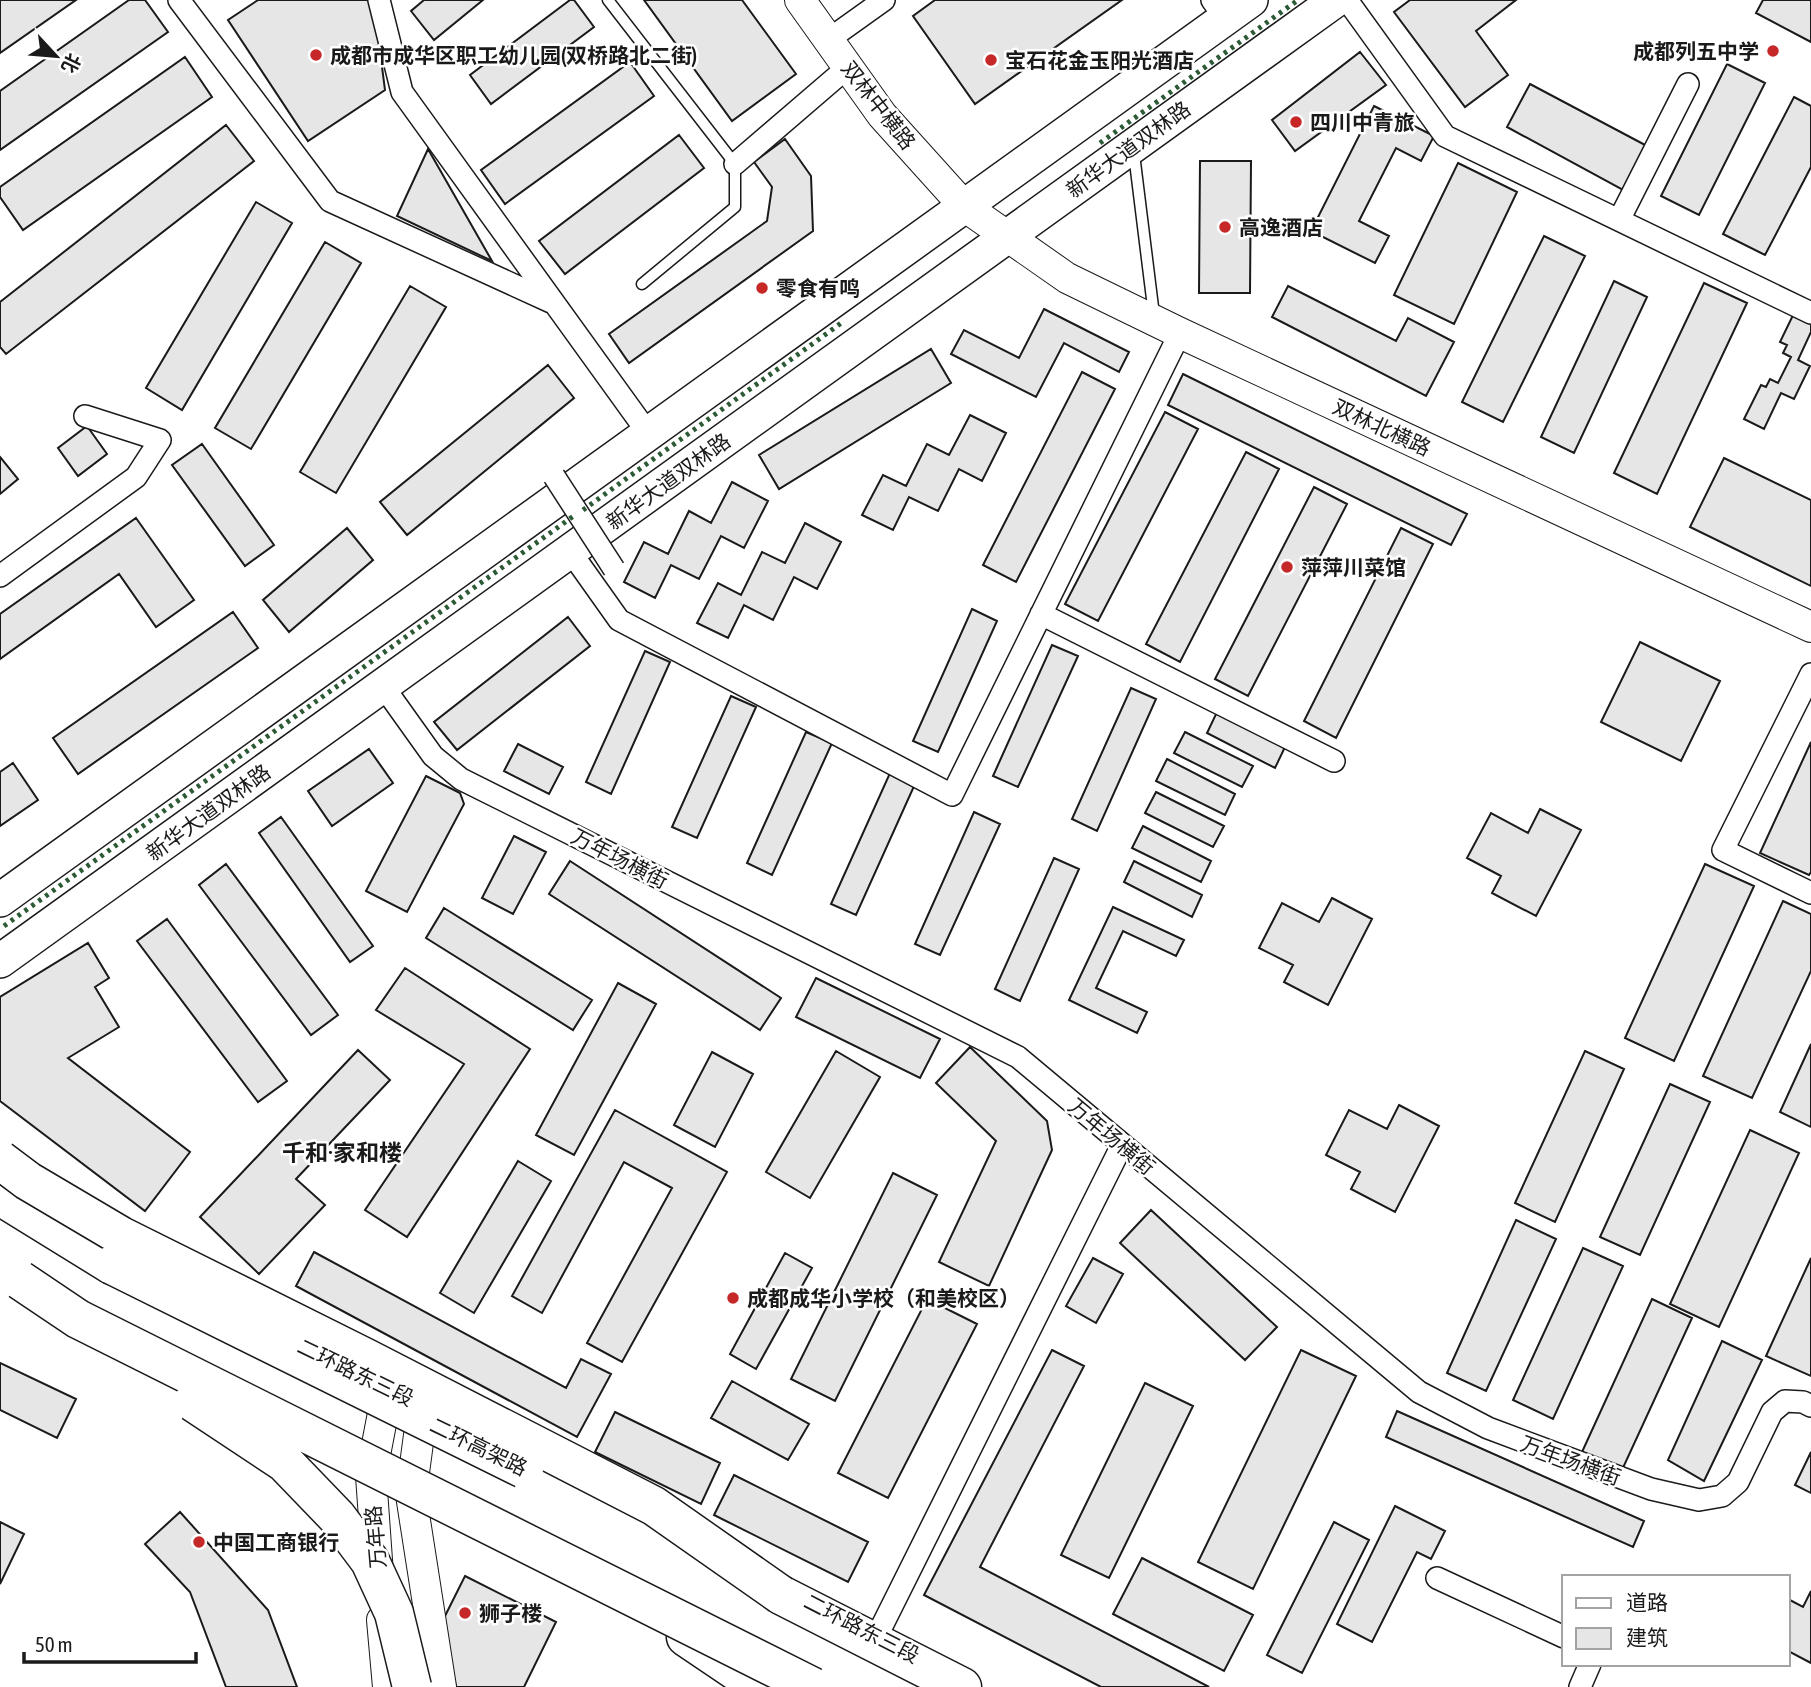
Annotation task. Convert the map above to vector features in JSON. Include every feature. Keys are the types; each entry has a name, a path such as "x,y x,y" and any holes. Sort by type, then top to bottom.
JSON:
{"highway":[{"path":"0,1160 29,1181 121,1236 654,1506 780,1595"},
{"name":"二环高架路","path":"0,1196 112,1265 962,1687"},
{"path":"0,1265 158,1380 236,1428 285,1463 337,1517 370,1560 394,1614 412,1687"},
{"path":"78,1320 813,1687"},
{"path":"661,1620 760,1687"}],"main road":[{"name":"双林中横路","path":"800,0 883,115 964,206"},
{"name":"新华大道双林路","path":"0,961 1336,0"},
{"path":"0,900 964,206 1229,6"},
{"name":"双林北横路","path":"964,206 1068,278 1167,327 1811,627"},
{"name":"二环路东三段","path":"0,1184 104,1249 424,1405 979,1687"},
{"path":"0,1277 47,1313 795,1687"},
{"name":"万年路","path":"388,1387 371,1476 388,1687"},
{"name":"万年路","path":"424,1405 411,1495 442,1687"}],"street":[{"path":"179,0 330,201 552,303"},
{"path":"379,0 402,92 648,433"},
{"path":"828,40 884,0"},
{"path":"1347,0 1445,136 1811,313"},
{"path":"734,164 848,67"},
{"path":"1619,220 1688,84"},
{"path":"570,551 620,620 952,795 1041,614 1167,327"},
{"path":"0,576 136,477 160,440 85,416"},
{"path":"554,476 614,569"},
{"path":"1041,614 1334,761"},
{"path":"1811,674 1723,850 1811,893"},
{"name":"万年场横街","path":"383,686 433,756 461,779 1018,1057 1419,1392 1488,1429 1651,1489 1699,1500 1722,1496 1738,1482 1772,1412 1785,1401 1803,1402 1811,1406"},
{"path":"877,1636 1122,1145"},
{"path":"1437,1577 1562,1635"},
{"path":"1580,1687 1589,1666"}],"lane":[{"path":"608,0 734,164 735,207 642,284"},
{"path":"1133,146 1167,327"}],"building":[{"path":"0,0 76,0 0,53"},
{"path":"129,0 145,0 168,32 0,150 0,91"},
{"name":"成都市成华区职工幼儿园(双桥路北二街)","path":"258,0 370,0 374,5 385,90 308,141 228,20"},
{"path":"424,0 483,0 434,40 411,11"},
{"path":"570,0 574,0 594,27 491,104 470,75"},
{"path":"644,0 742,0 796,74 732,121"},
{"name":"宝石花金玉阳光酒店","path":"935,0 1122,0 975,104 913,16"},
{"path":"1410,0 1516,0 1476,31 1508,75 1465,107 1394,12"},
{"path":"1763,0 1811,0 1811,42 1756,13"},
{"path":"1360,52 1386,85 1295,151 1272,120"},
{"path":"185,57 212,97 23,230 0,197 0,187"},
{"path":"630,62 654,96 505,204 481,170"},
{"path":"1727,64 1765,83 1699,215 1661,196"},
{"path":"1530,84 1647,146 1623,190 1507,127"},
{"path":"1794,97 1811,106 1811,167 1765,255 1723,234"},
{"path":"1374,106 1434,136 1421,161 1396,148 1359,221 1389,236 1375,263 1311,231"},
{"path":"226,125 254,161 6,354 0,347 0,302"},
{"path":"679,135 704,168 565,274 539,241"},
{"path":"785,139 811,176 813,231 629,363 609,334 767,221 772,187 754,162"},
{"path":"428,149 492,261 397,216"},
{"name":"高逸酒店","path":"1200,161 1251,161 1250,293 1199,293"},
{"path":"1458,163 1517,192 1454,324 1394,295"},
{"path":"256,202 292,223 182,410 146,388"},
{"path":"1544,236 1585,256 1503,422 1462,402"},
{"path":"325,242 361,263 251,449 215,428"},
{"path":"1614,281 1647,297 1574,453 1541,437"},
{"path":"1704,283 1747,303 1657,494 1614,473"},
{"path":"410,286 446,307 336,493 300,472"},
{"path":"1288,286 1396,341 1408,318 1454,342 1426,396 1272,317"},
{"path":"1044,309 1129,352 1119,372 1064,343 1036,397 951,354 964,330 1019,358"},
{"path":"1795,311 1811,319 1811,332 1798,360 1810,366 1794,399 1781,393 1764,429 1744,419 1761,385 1766,387 1770,379 1778,383 1791,357 1783,353 1787,345 1780,342"},
{"path":"931,349 951,383 779,489 759,455"},
{"path":"548,365 574,398 407,535 380,502"},
{"path":"1082,372 1115,389 1016,582 983,565"},
{"path":"1183,374 1467,514 1451,545 1168,405"},
{"path":"1165,412 1198,429 1098,621 1065,604"},
{"path":"970,415 1006,433 982,481 959,469 938,511 909,497 893,530 862,515 883,475 906,486 927,444 949,455"},
{"path":"87,426 107,454 78,476 58,448"},
{"path":"202,444 274,545 245,566 172,465"},
{"path":"1246,452 1279,469 1180,662 1146,644"},
{"path":"0,457 18,479 0,494"},
{"path":"1724,458 1811,500 1811,586 1690,527"},
{"path":"732,482 768,501 744,548 721,536 699,579 671,565 655,598 624,582 644,542 668,554 689,511 711,523"},
{"path":"1314,487 1347,504 1248,696 1215,679"},
{"path":"136,518 194,600 156,627 119,574 0,659 0,614"},
{"path":"805,523 841,542 817,589 794,577 773,620 744,605 728,638 697,623 718,583 741,595 762,552 785,563"},
{"path":"347,528 373,560 289,632 263,600"},
{"path":"1401,528 1433,544 1336,738 1304,721"},
{"path":"972,609 997,621 938,752 913,741"},
{"path":"233,612 258,648 78,774 53,738"},
{"path":"568,617 590,646 457,750 434,722"},
{"path":"1640,642 1720,681 1681,761 1601,722"},
{"path":"1052,645 1078,656 1018,787 993,776"},
{"path":"645,651 670,662 611,794 586,782"},
{"path":"1131,688 1156,699 1097,831 1072,819"},
{"path":"731,696 756,707 697,838 672,827"},
{"path":"1217,712 1285,747 1275,768 1207,733"},
{"path":"806,732 832,743 772,875 747,863"},
{"path":"1185,732 1253,766 1242,787 1174,753"},
{"path":"1811,742 1811,872 1809,875 1760,853"},
{"path":"518,744 563,767 549,794 504,771"},
{"path":"369,749 393,783 332,826 308,791"},
{"path":"1167,759 1235,794 1225,815 1156,781"},
{"path":"13,763 38,800 0,826 0,772"},
{"path":"890,773 915,784 856,915 831,904"},
{"path":"426,776 460,793 464,804 407,912 366,891"},
{"path":"1156,792 1224,826 1213,847 1145,813"},
{"path":"1540,809 1581,830 1536,916 1492,893 1501,876 1467,858 1491,813 1528,833"},
{"path":"974,812 1000,824 940,955 915,944"},
{"path":"281,817 373,946 350,962 259,833"},
{"path":"1143,826 1211,861 1201,882 1132,848"},
{"path":"514,836 546,852 513,914 482,898"},
{"path":"1054,858 1079,869 1020,1001 995,989"},
{"path":"570,861 781,998 760,1030 549,894"},
{"path":"1134,861 1202,895 1192,917 1124,882"},
{"path":"226,864 338,1015 311,1035 199,885"},
{"path":"1705,864 1754,886 1674,1061 1625,1038"},
{"path":"1332,898 1372,919 1328,1005 1284,982 1293,965 1259,948 1282,903 1319,922"},
{"path":"1783,901 1811,914 1811,971 1752,1098 1703,1076"},
{"path":"1113,907 1184,940 1176,956 1123,931 1096,988 1147,1012 1137,1033 1069,1000"},
{"path":"444,908 592,1000 573,1030 426,938"},
{"path":"167,919 287,1081 258,1102 137,941"},
{"path":"88,943 109,978 95,987 119,1027 68,1058 190,1152 145,1211 0,1101 0,997"},
{"path":"405,968 530,1049 407,1237 365,1210 464,1064 376,1010"},
{"path":"816,978 940,1039 920,1078 796,1017"},
{"path":"618,983 656,1004 574,1155 536,1135"},
{"path":"1811,1044 1811,1127 1780,1112"},
{"path":"970,1047 1047,1121 1052,1150 989,1286 939,1262 996,1141 936,1083"},
{"path":"358,1050 390,1080 296,1179 325,1205 259,1274 200,1217"},
{"path":"836,1051 880,1077 810,1198 766,1172"},
{"path":"1585,1051 1624,1069 1555,1222 1515,1203"},
{"path":"712,1052 753,1074 715,1147 674,1125"},
{"path":"1670,1084 1710,1102 1640,1255 1600,1237"},
{"path":"1399,1105 1439,1126 1395,1212 1351,1189 1360,1172 1326,1155 1349,1110 1387,1129"},
{"path":"615,1110 727,1172 622,1362 587,1343 672,1188 624,1162 542,1313 512,1296"},
{"path":"1750,1130 1799,1153 1719,1327 1670,1304"},
{"path":"518,1161 551,1181 474,1313 440,1293"},
{"path":"893,1173 937,1195 835,1401 791,1379"},
{"path":"1151,1210 1277,1327 1245,1360 1120,1243"},
{"path":"1516,1220 1556,1239 1486,1391 1447,1373"},
{"path":"1583,1248 1623,1266 1553,1419 1513,1400"},
{"path":"314,1252 566,1388 581,1359 611,1374 577,1437 296,1286"},
{"path":"785,1253 812,1268 756,1369 730,1354"},
{"path":"1093,1258 1123,1274 1096,1323 1066,1306"},
{"path":"1811,1258 1811,1376 1766,1356"},
{"path":"927,1299 977,1324 888,1498 838,1473"},
{"path":"1652,1299 1692,1318 1622,1470 1582,1452"},
{"path":"1722,1341 1762,1360 1704,1481 1668,1460"},
{"path":"1052,1350 1084,1366 980,1567 1209,1687 1101,1687 924,1595"},
{"path":"1301,1350 1356,1376 1253,1589 1198,1562"},
{"path":"0,1363 76,1399 57,1438 0,1410"},
{"path":"732,1381 809,1424 788,1460 711,1418"},
{"path":"1145,1383 1193,1406 1109,1578 1061,1555"},
{"path":"1397,1411 1644,1521 1633,1547 1386,1437"},
{"path":"615,1412 720,1463 701,1504 595,1452"},
{"path":"1811,1452 1811,1493 1795,1485"},
{"path":"734,1475 868,1542 848,1582 714,1515"},
{"path":"1395,1506 1445,1531 1431,1559 1417,1552 1372,1642 1337,1624"},
{"path":"180,1512 268,1610 297,1687 226,1687 190,1592 145,1544"},
{"path":"0,1522 24,1534 0,1584"},
{"path":"1334,1522 1369,1540 1302,1673 1267,1655"},
{"path":"1142,1558 1253,1615 1224,1671 1113,1614"},
{"path":"465,1576 556,1622 524,1687 456,1687 442,1622"},
{"path":"1811,1591 1811,1663 1790,1652 1790,1600 1803,1607"}],"hedge":[{"path":"1100,143 1298,0"},
{"path":"583,510 844,321"},
{"path":"4,926 575,515"}],"place":[{"name":"成都列五中学","path":"1773,51"},
{"name":"成都市成华区职工幼儿园(双桥路北二街)","path":"316,55"},
{"name":"宝石花金玉阳光酒店","path":"991,60"},
{"name":"四川中青旅","path":"1296,122"},
{"name":"高逸酒店","path":"1225,227"},
{"name":"零食有鸣","path":"762,288"},
{"name":"萍萍川菜馆","path":"1287,567"},
{"name":"成都成华小学校（和美校区）","path":"733,1298"},
{"name":"中国工商银行","path":"199,1542"},
{"name":"狮子楼","path":"465,1613"}],"district":[{"name":"千和·家和楼","path":"342,1153"}]}
